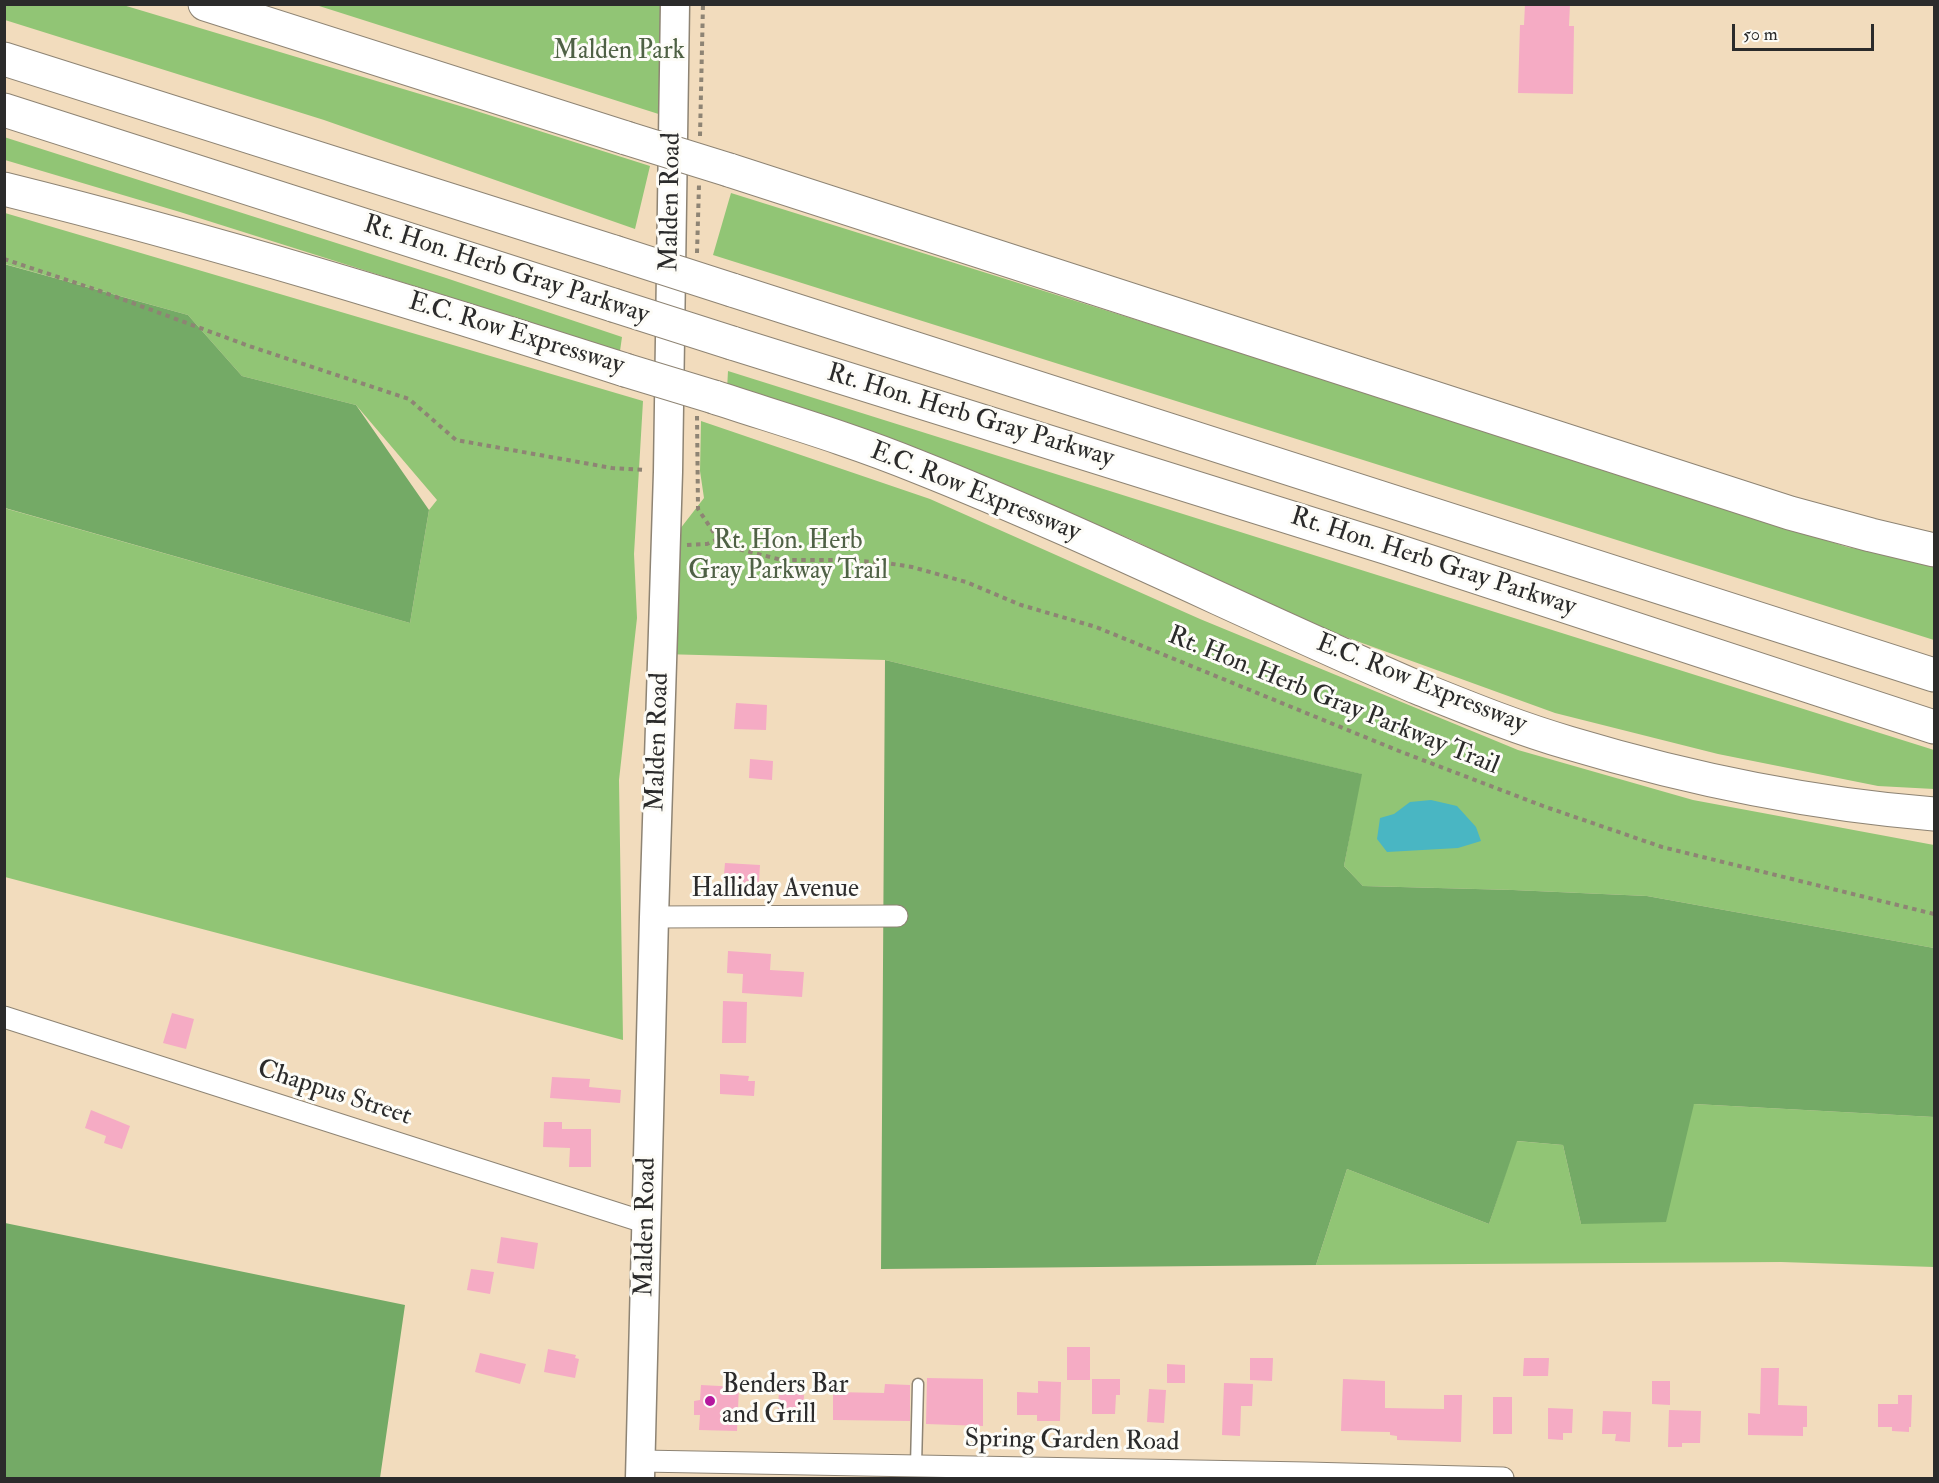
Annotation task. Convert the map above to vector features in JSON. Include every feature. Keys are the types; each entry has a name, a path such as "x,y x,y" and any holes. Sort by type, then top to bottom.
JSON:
{"highway":[{"path":"205,4 729,170 1790,513 1935,550"},
{"name":"Rt. Hon. Herb Gray Parkway","path":"4,59 1935,675"},
{"name":"Rt. Hon. Herb Gray Parkway","path":"4,110 732,343 1388,548 1935,727"},
{"name":"E.C. Row Expressway","path":"12,190 250,255 450,314 714,397 914,464 1004,502 1416,687 1482,714 1557,739 1635,762 1739,787 1817,801 1935,814"}],"main road":[{"name":"Malden Road","path":"640,1470 668,472 675,4"}],"street":[{"name":"Halliday Avenue","path":"654,917 897,916"},
{"name":"Chappus Street","path":"4,1017 647,1223"},
{"name":"Spring Garden Road","path":"640,1470 916,1466 1503,1479"}],"lane":[{"path":"916,1466 918,1384"}],"path":[{"path":"4,259 100,291 249,346 409,399 456,440 612,468 668,472"},
{"name":"Rt. Hon. Herb Gray Parkway Trail","path":"666,547 707,544 718,539 738,549 769,558 868,561 912,567 966,582 1021,605 1096,627 1399,751 1543,806 1662,847 1935,914"}],"green space":[{"path":"5,4 123,5 470,109 650,166 635,229 324,120 5,20"},
{"name":"Malden Park","path":"316,5 671,5 668,117"},
{"path":"4,137 446,278 622,337 620,351 180,212 5,160"},
{"path":"731,193 1341,384 1847,547 1934,564 1934,640 713,255"},
{"path":"5,213 643,401 634,554 637,618 619,780 623,1040 5,877 4,508 410,623 429,510 437,500 356,405 242,376 188,315 5,264"},
{"path":"4,264 188,315 242,376 356,405 429,510 410,623 5,508"},
{"path":"728,371 1934,750 1934,789 1878,786 1718,754 1555,713 1307,623 1133,540 914,449 727,390"},
{"name":"Rt. Hon. Herb Gray Parkway Trail","path":"701,421 930,499 1200,619 1518,750 1693,800 1934,845 1934,948 1647,896 1363,886 1344,866 1361,774 885,660 662,654 666,547 704,498 700,471"},
{"path":"885,660 1362,774 1344,866 1363,886 1647,896 1934,948 1934,1117 1694,1104 1666,1222 1581,1224 1563,1145 1517,1141 1489,1224 1347,1169 1316,1265 881,1269"},
{"path":"1694,1104 1934,1117 1934,1267 1781,1262 1316,1265 1347,1169 1489,1224 1516,1141 1563,1145 1581,1224"},
{"path":"5,1223 405,1305 380,1478 5,1478"}],"water":[{"path":"1431,800 1457,806 1476,827 1481,841 1458,848 1387,852 1377,839 1380,818 1394,814 1410,802"}],"building":[{"path":"1525,4 1570,4 1569,26 1574,26 1573,94 1518,93 1520,25 1524,25"},
{"path":"736,703 767,705 766,730 734,729"},
{"path":"750,759 773,761 772,780 749,778"},
{"path":"725,863 760,865 759,882 746,881 745,887 723,886"},
{"path":"728,951 771,954 770,970 804,972 802,997 742,993 743,974 727,973"},
{"path":"723,1001 747,1002 746,1043 722,1043"},
{"path":"172,1013 194,1019 186,1049 163,1043"},
{"path":"720,1074 749,1076 748,1081 755,1081 754,1096 720,1094"},
{"path":"552,1077 590,1079 589,1087 621,1090 620,1103 550,1098"},
{"path":"91,1110 130,1126 122,1149 104,1143 106,1136 85,1128"},
{"path":"544,1122 562,1122 562,1129 591,1129 591,1167 569,1167 570,1148 543,1147"},
{"path":"501,1237 538,1243 534,1269 497,1263"},
{"path":"471,1269 494,1272 490,1294 467,1290"},
{"path":"1067,1347 1090,1347 1090,1380 1067,1380"},
{"path":"548,1349 576,1355 575,1358 579,1359 575,1378 544,1372"},
{"path":"480,1353 526,1364 520,1384 475,1372"},
{"path":"1250,1358 1273,1358 1272,1381 1250,1380"},
{"path":"1524,1358 1549,1358 1548,1376 1523,1376"},
{"path":"1167,1364 1185,1365 1185,1383 1167,1383"},
{"path":"1761,1368 1779,1368 1778,1405 1807,1406 1807,1427 1803,1427 1803,1436 1748,1435 1748,1413 1760,1414"},
{"path":"927,1378 983,1379 983,1426 926,1424"},
{"path":"1092,1379 1120,1379 1120,1395 1116,1395 1115,1414 1092,1414"},
{"path":"1343,1379 1385,1381 1385,1408 1444,1409 1444,1395 1462,1395 1461,1442 1397,1440 1397,1436 1390,1435 1390,1432 1341,1431"},
{"path":"1038,1381 1061,1382 1060,1421 1037,1421 1037,1415 1017,1415 1017,1392 1038,1393"},
{"path":"1652,1381 1670,1381 1670,1405 1652,1404"},
{"path":"1224,1383 1253,1384 1252,1406 1241,1406 1240,1436 1222,1435"},
{"path":"885,1384 910,1385 910,1421 833,1420 833,1392 884,1393"},
{"path":"701,1385 739,1387 737,1431 699,1430 700,1415 694,1415 694,1401 700,1400"},
{"path":"779,1389 798,1390 797,1394 804,1395 803,1412 778,1410"},
{"path":"1149,1389 1166,1390 1164,1423 1147,1422"},
{"path":"1898,1395 1912,1395 1909,1432 1892,1431 1892,1427 1878,1427 1878,1404 1898,1404"},
{"path":"1493,1397 1512,1397 1512,1434 1493,1434"},
{"path":"1548,1408 1573,1409 1572,1433 1563,1433 1563,1440 1548,1439"},
{"path":"1669,1410 1701,1411 1700,1443 1682,1443 1682,1447 1668,1447"},
{"path":"1603,1411 1631,1412 1630,1442 1615,1441 1616,1434 1602,1434"}],"place":[{"name":"Benders Bar and Grill","path":"710,1401"}]}
